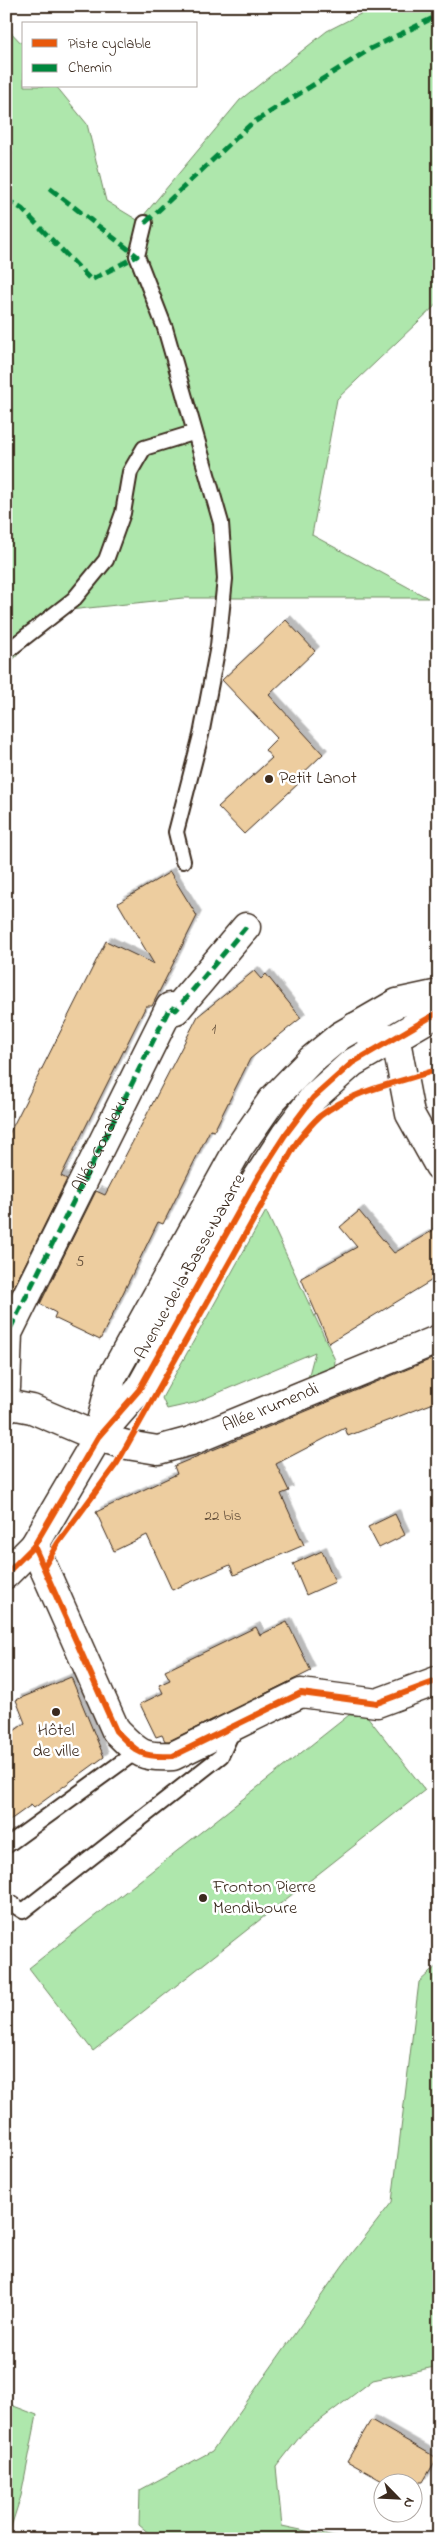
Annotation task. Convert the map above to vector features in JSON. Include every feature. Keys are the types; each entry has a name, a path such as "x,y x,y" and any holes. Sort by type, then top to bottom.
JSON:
{"street":[{"name":"Allée Goxaleku","path":"6,1388 8,1333 170,1007 176,1010 246,927"},
{"name":"Avenue de la Basse Navarre","path":"98,1437 112,1377 238,1149 272,1100 311,1060 355,1027 397,1003 439,994"},
{"name":"Avenue de la Basse Navarre","path":"6,1574 34,1546 98,1437 139,1390 258,1177 285,1135 313,1098 352,1064 439,1012"},
{"path":"355,1027 393,1039 399,1051 410,1114 439,1166"},
{"name":"Allée Irumendi","path":"6,1404 32,1409 98,1437 127,1445 158,1450 191,1441 439,1339"},
{"path":"34,1546 116,1731 137,1751 152,1757 173,1756 301,1693 377,1703 439,1680"}],"lane":[{"path":"145,223 137,256 165,328 193,433 221,523 226,579 218,646 201,735 176,832 183,861"},
{"path":"6,652 74,599 106,560 123,513 130,472 144,448 193,433"},
{"path":"6,1900 24,1911 221,1756 236,1725"},
{"path":"6,1846 137,1751"}],"green space":[{"path":"376,6 439,6 439,302 337,399 312,535 428,598 183,598 60,611 6,667 6,192 12,153 6,142 6,27 22,44 22,88 58,88 87,124 106,201 139,221 240,100 327,31"},
{"path":"266,1211 335,1360 334,1371 307,1382 315,1352 194,1403 167,1409 162,1398"},
{"name":"Fronton Pierre Mendiboure","path":"349,1715 367,1716 425,1790 93,2051 29,1968"},
{"path":"439,1964 439,2366 373,2380 302,2434 276,2467 282,2526 344,2539 156,2539 139,2525 140,2490 212,2451 343,2265 392,2202 419,1982"},
{"path":"6,2403 37,2415 21,2496 7,2539"}],"building":[{"path":"286,620 315,651 269,695 323,754 295,781 298,784 244,834 218,807 272,758 265,750 277,738 222,680"},
{"path":"170,872 197,916 152,1006 146,1006 61,1176 67,1179 12,1291 6,1288 6,1140 106,941 154,964 118,903"},
{"path":"254,971 261,979 266,974 301,1018 250,1059 214,1131 210,1130 163,1224 158,1222 100,1340 54,1318 56,1313 40,1304 96,1191 105,1195 198,1016"},
{"path":"359,1211 394,1253 439,1227 439,1276 329,1343 301,1278 357,1247 340,1227"},
{"path":"439,1356 439,1401 348,1436 345,1428 276,1464 289,1491 281,1494 304,1545 234,1575 230,1565 172,1590 147,1535 114,1551 96,1512 177,1474 174,1466"},
{"path":"395,1514 405,1535 379,1548 368,1527"},
{"path":"322,1551 335,1582 306,1595 293,1564"},
{"path":"287,1622 311,1671 169,1741 165,1741 162,1735 156,1737 140,1704 163,1693 159,1685 170,1680 165,1671 256,1627 260,1635"},
{"path":"71,1677 104,1757 34,1808 31,1805 6,1823 6,1737 25,1723 16,1700"},
{"path":"371,2420 437,2458 423,2482 422,2472 372,2472 372,2475 347,2461"}],"marked path":[{"path":"145,223 251,124 370,49 439,15"},
{"path":"6,199 22,209 91,280 137,256 48,187"},
{"path":"6,1388 8,1333 170,1007 176,1010 246,927"}],"cycle path":[{"path":"6,1574 34,1546 98,1437 139,1390 258,1177 285,1135 313,1098 352,1063 439,1012"},
{"path":"44,1567 58,1543 117,1463 297,1142 320,1116 347,1099 439,1069"},
{"path":"34,1546 116,1731 135,1749 147,1755 173,1756 301,1693 377,1703 439,1680"}],"place":[{"name":"Petit Lanot","path":"269,779"},
{"name":"Hôtel de ville","path":"56,1712"},
{"name":"Fronton Pierre Mendiboure","path":"203,1898"}]}
